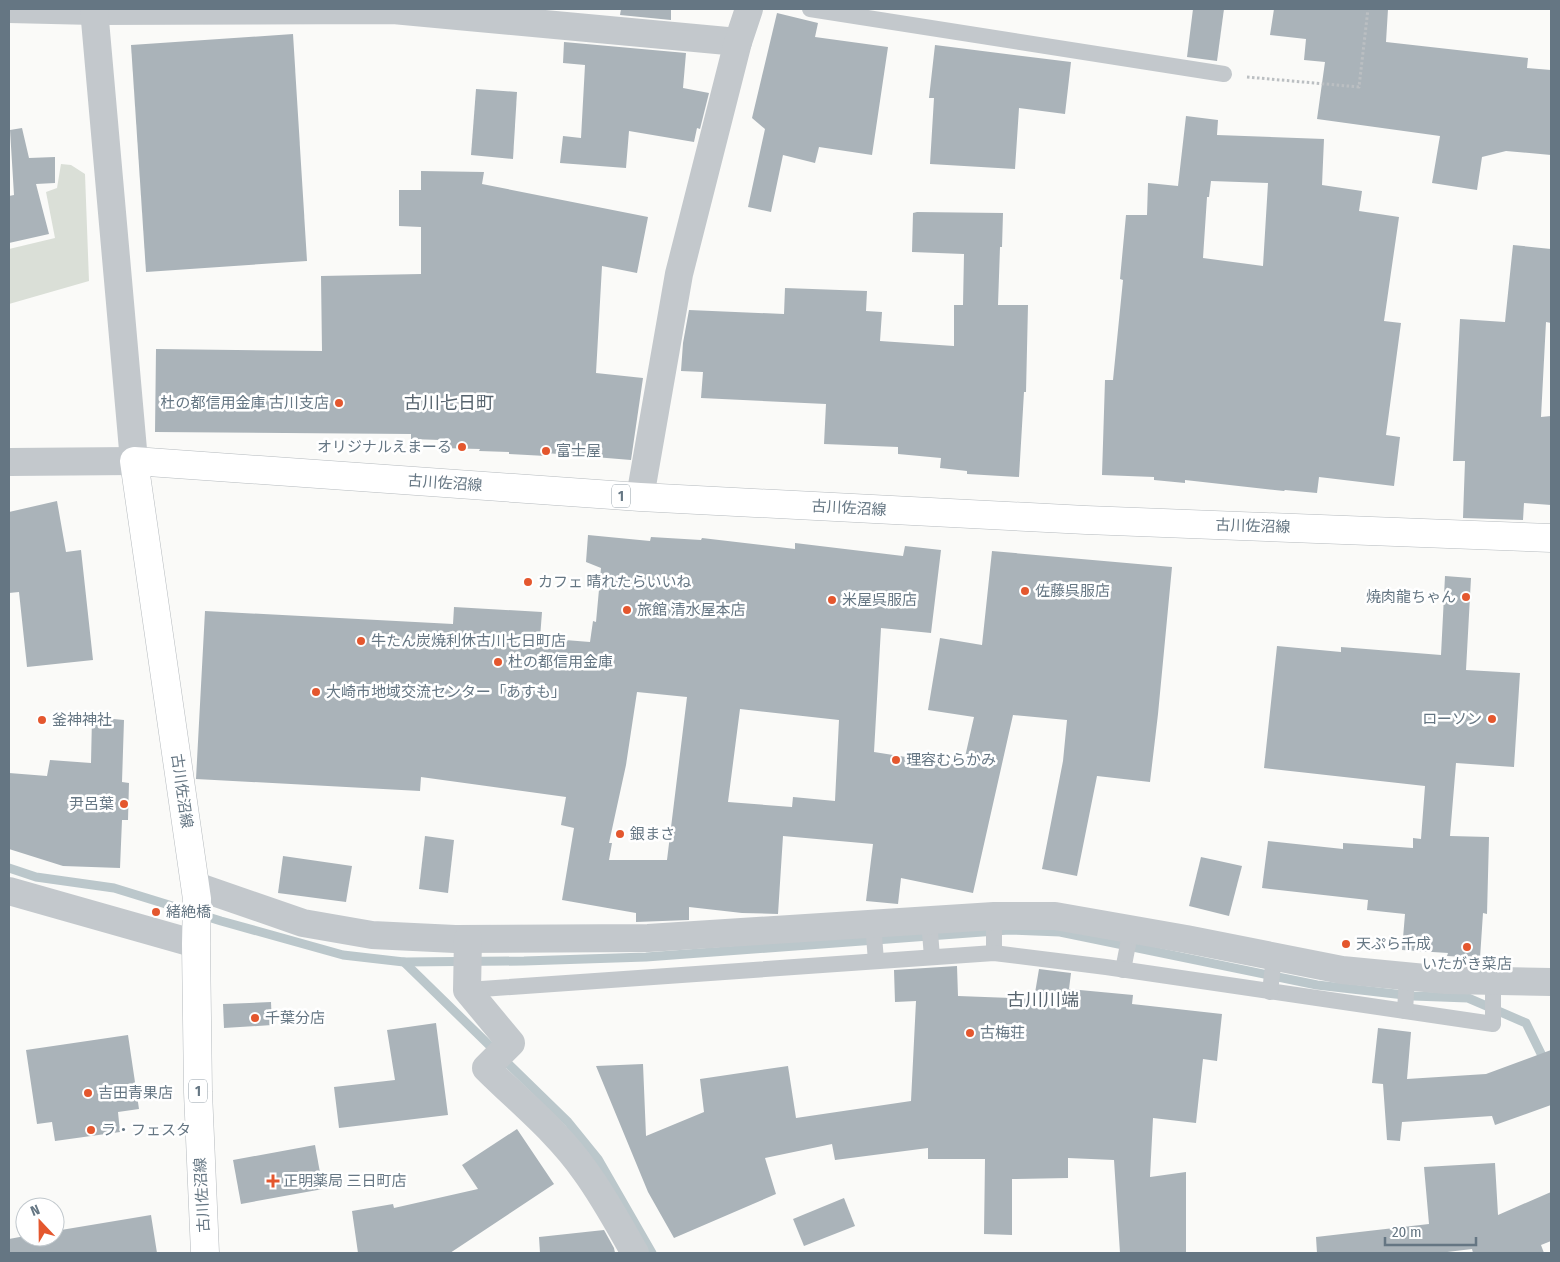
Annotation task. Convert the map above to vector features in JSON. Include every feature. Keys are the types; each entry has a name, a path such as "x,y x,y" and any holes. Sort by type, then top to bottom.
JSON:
{"main road":[{"name":"古川佐沼線","path":"205,1253 198,1092 197,893 134,461 640,497 1086,520 1551,538"}],"street":[{"path":"9,9 393,10 738,42"},
{"path":"640,497 679,274 738,42 749,9"},
{"path":"9,462 134,461 94,10"},
{"path":"9,891 196,937"},
{"path":"197,893 303,923 372,935 468,965 648,938 994,916 1055,916 1342,970 1446,980 1494,987 1551,982"},
{"path":"468,965 511,1043 486,1068 561,1142 584,1170 607,1204 635,1253"}],"lane":[{"path":"810,9 1224,74"},
{"path":"994,916 994,953"},
{"path":"929,920 932,957"},
{"path":"873,924 876,960"},
{"path":"1123,970 1131,929"},
{"path":"468,965 876,960 994,953 1493,1024 1494,987"},
{"path":"1270,992 1274,957"},
{"path":"1405,1011 1407,977"}],"path":[{"path":"1224,74 1359,87 1368,9"}],"shaded area":[{"path":"61,164 71,165 85,174 89,281 9,304 9,249 55,238 46,192 57,188"}],"building":[{"path":"621,9 671,9 671,20 620,15"},
{"path":"1193,9 1224,9 1217,61 1187,57"},
{"path":"1274,9 1388,9 1386,42 1528,58 1527,68 1551,70 1551,155 1506,151 1482,157 1477,190 1432,183 1440,136 1317,119 1325,62 1304,60 1306,39 1270,35"},
{"path":"777,13 818,23 815,37 888,47 872,155 819,147 815,163 783,155 771,212 748,207 765,129 752,118"},
{"path":"293,34 307,261 146,272 131,45"},
{"path":"564,42 686,53 683,88 709,93 700,129 697,128 694,142 629,131 626,168 560,163 563,136 581,138 585,65 563,63"},
{"path":"935,45 1071,62 1065,114 1019,108 1015,169 930,164 934,98 929,98"},
{"path":"476,89 517,92 513,159 471,155"},
{"path":"1186,116 1218,120 1217,135 1324,139 1322,185 1362,191 1359,211 1399,217 1384,321 1401,323 1386,435 1400,437 1394,486 1319,477 1317,493 1185,480 1185,483 1154,480 1154,477 1102,475 1105,380 1113,380 1123,280 1120,279 1126,215 1147,215 1148,183 1178,186","holes":["1211,181 1268,183 1263,266 1203,258 1207,197 1209,197"]},
{"path":"22,128 29,158 55,157 55,183 36,184 49,234 9,243 9,196 14,195 10,130"},
{"path":"421,171 484,172 482,184 648,217 637,273 602,266 596,373 643,378 631,460 546,453 546,456 509,454 509,452 479,451 480,449 440,448 440,440 411,439 411,434 155,432 156,349 322,351 321,276 421,274 421,227 399,226 399,190 421,190"},
{"path":"913,213 1003,213 998,305 1028,305 1026,392 1024,392 1019,477 967,474 967,471 940,468 941,458 898,454 898,447 824,444 826,404 701,398 703,372 681,371 683,343 689,310 784,314 785,288 867,291 866,311 882,312 880,341 954,346 954,305 963,305 964,254 912,252"},
{"path":"1513,245 1551,249 1551,323 1546,322 1541,417 1551,416 1551,505 1524,503 1523,520 1463,518 1465,461 1453,461 1460,319 1505,322"},
{"path":"57,501 66,552 81,550 93,660 27,667 19,592 9,593 9,512"},
{"path":"588,535 650,541 651,537 701,540 702,538 795,549 795,543 903,556 905,546 941,550 931,633 881,628 874,752 963,766 974,717 928,710 940,638 982,645 992,551 1172,567 1150,782 1097,776 1077,876 1042,869 1063,761 1067,720 1013,715 973,893 901,878 898,904 866,901 873,844 783,836 778,914 742,913 689,907 689,920 636,922 636,913 562,900 574,828 561,825 566,797 421,777 420,791 196,779 205,611 453,624 454,607 542,612 540,638 590,642 593,621 596,622 601,568 586,562","holes":["637,692 687,697 667,860 609,860 612,843 609,843 626,765","740,709 839,720 835,801 793,797 792,807 728,802"]},
{"path":"1445,576 1471,578 1466,670 1520,673 1514,767 1456,763 1450,836 1489,837 1487,914 1483,913 1480,958 1447,956 1448,953 1402,950 1405,914 1367,910 1368,900 1262,888 1268,841 1343,849 1343,843 1413,848 1413,838 1421,839 1425,786 1264,768 1277,646 1341,652 1341,647 1441,655"},
{"path":"92,717 124,720 122,782 129,783 128,820 122,820 120,868 63,866 9,849 9,773 47,776 50,760 91,763"},
{"path":"425,836 454,840 448,893 419,889"},
{"path":"283,856 352,866 346,902 278,893"},
{"path":"1201,857 1242,866 1229,916 1189,906"},
{"path":"957,966 958,996 1034,999 1039,969 1071,973 1069,989 1133,995 1132,1004 1222,1014 1217,1061 1203,1059 1196,1123 1153,1118 1150,1177 1186,1172 1186,1253 1120,1253 1114,1160 1068,1158 1068,1178 1012,1179 1012,1235 984,1234 985,1159 928,1159 928,1148 835,1160 832,1144 765,1158 776,1194 674,1238 648,1192 596,1066 643,1064 646,1136 704,1112 700,1079 788,1066 796,1118 911,1101 916,1001 895,1002 894,970"},
{"path":"271,1002 272,1025 224,1028 223,1004"},
{"path":"436,1023 448,1115 339,1128 334,1087 395,1080 387,1030"},
{"path":"1378,1028 1411,1032 1407,1079 1486,1074 1551,1050 1551,1105 1495,1125 1492,1116 1402,1122 1400,1141 1387,1140 1383,1084 1372,1083"},
{"path":"128,1035 139,1109 118,1112 120,1132 55,1141 52,1122 37,1124 26,1050"},
{"path":"517,1129 554,1184 450,1253 358,1253 352,1211 393,1204 394,1208 478,1189 462,1165"},
{"path":"315,1145 323,1189 241,1204 233,1160"},
{"path":"1495,1163 1498,1215 1551,1192 1551,1241 1541,1245 1544,1253 1473,1253 1472,1249 1439,1253 1317,1253 1316,1237 1429,1224 1424,1167"},
{"path":"844,1198 855,1226 804,1246 793,1219"},
{"path":"151,1215 157,1253 9,1253 9,1239 15,1238 15,1247 65,1247 65,1229"},
{"path":"604,1230 615,1253 540,1253 539,1237"}],"waterway":[{"path":"9,868 36,877 114,888 221,921 343,955 404,962 646,957 1009,930 1060,932 1317,985 1413,996 1468,998 1526,1023 1551,1074"},
{"path":"404,962 568,1122 598,1159 652,1253"}],"place":[{"name":"杜の都信用金庫 古川支店","path":"339,403"},
{"name":"オリジナルえまーる","path":"462,447"},
{"name":"富士屋","path":"546,451"},
{"name":"カフェ 晴れたらいいね","path":"528,582"},
{"name":"佐藤呉服店","path":"1025,591"},
{"name":"焼肉龍ちゃん","path":"1466,597"},
{"name":"米屋呉服店","path":"832,600"},
{"name":"旅館 清水屋本店","path":"627,610"},
{"name":"牛たん炭焼利休古川七日町店","path":"361,641"},
{"name":"杜の都信用金庫","path":"498,662"},
{"name":"大崎市地域交流センター「あすも」","path":"316,692"},
{"name":"ローソン","path":"1492,719"},
{"name":"釜神神社","path":"42,720"},
{"name":"理容むらかみ","path":"896,760"},
{"name":"尹呂葉","path":"124,804"},
{"name":"銀まさ","path":"620,834"},
{"name":"緒絶橋","path":"156,912"},
{"name":"天ぷら千成","path":"1346,944"},
{"name":"いたがき菜店","path":"1467,947"},
{"name":"千葉分店","path":"255,1018"},
{"name":"古梅荘","path":"970,1033"},
{"name":"吉田青果店","path":"88,1093"},
{"name":"ラ・フェスタ","path":"91,1130"},
{"name":"正明薬局 三日町店","path":"273,1181"}],"district":[{"name":"古川七日町","path":"449,403"},
{"name":"古川川端","path":"1043,1000"}]}
